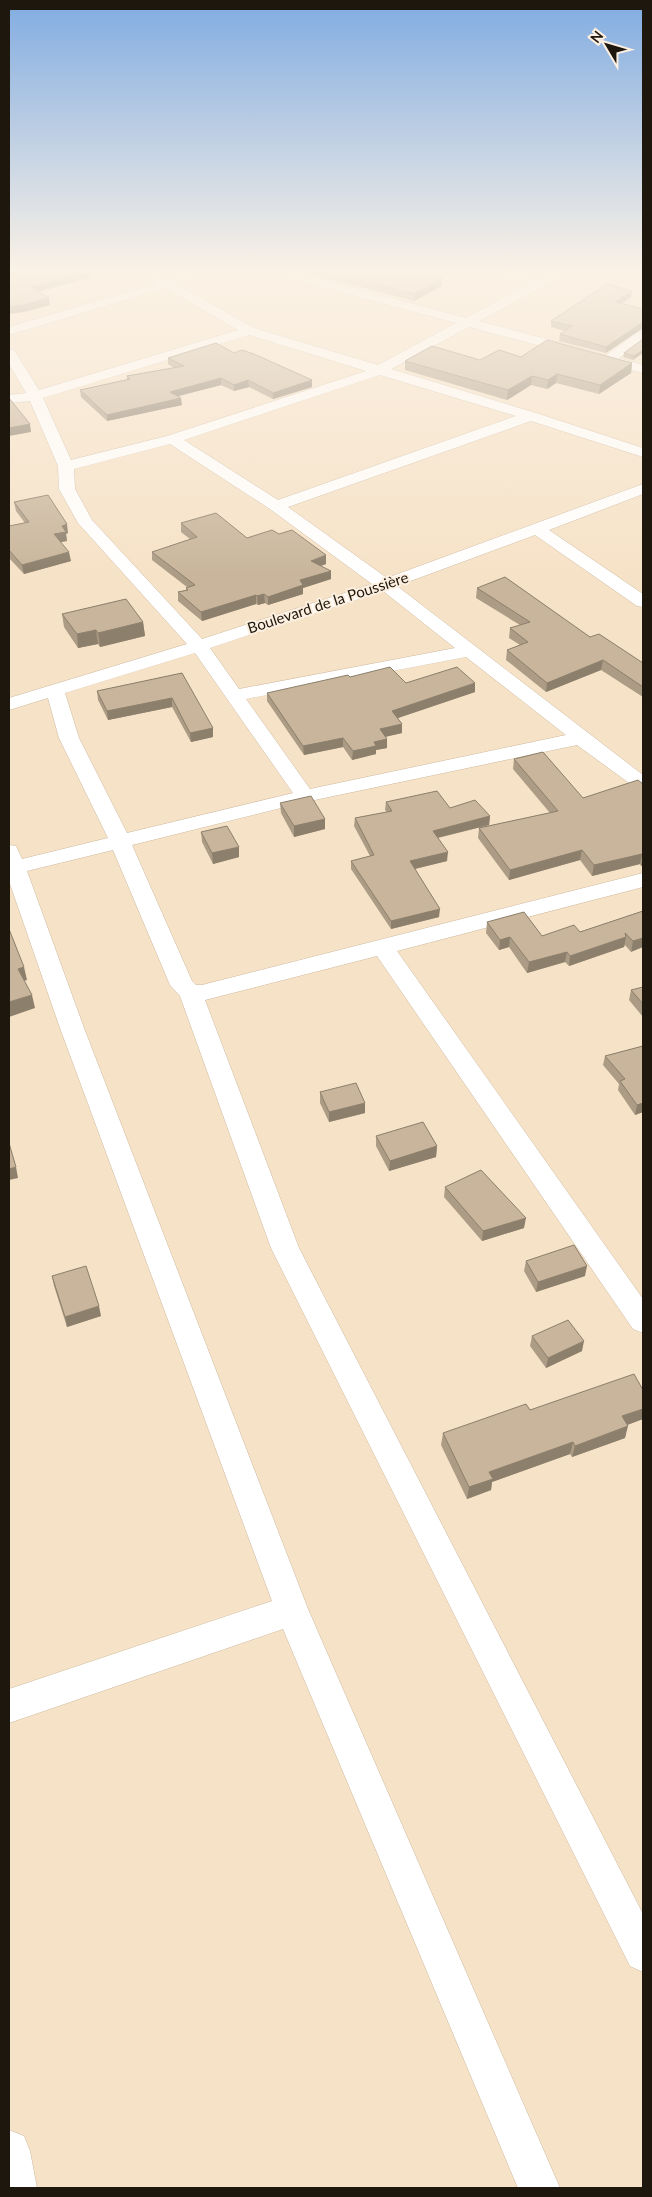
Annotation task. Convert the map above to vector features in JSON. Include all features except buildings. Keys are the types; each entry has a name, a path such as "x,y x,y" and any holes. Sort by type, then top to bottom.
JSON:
{"street":[{"path":"20,371 35,396 66,466 67,488 72,501 86,523 199,646 305,796"},
{"path":"9,399 35,396 119,371"},
{"path":"66,466 172,439 378,371 530,416 643,453"},
{"path":"276,506 530,416"},
{"path":"172,439 276,506 385,585 468,651 643,784"},
{"name":"Boulevard de la Poussière","path":"9,704 199,646 385,585 643,489"},
{"path":"537,528 643,602"},
{"path":"234,695 468,651"},
{"path":"55,690 69,738 120,841 182,985 190,992 285,1248 643,1953"},
{"path":"539,2188 292,1610 82,1055 17,903 12,859 120,841 305,796 581,738"},
{"path":"190,992 202,993 641,884"},
{"path":"383,948 643,1321"},
{"path":"9,1706 292,1610"},
{"path":"9,2151 16,2188"}]}
